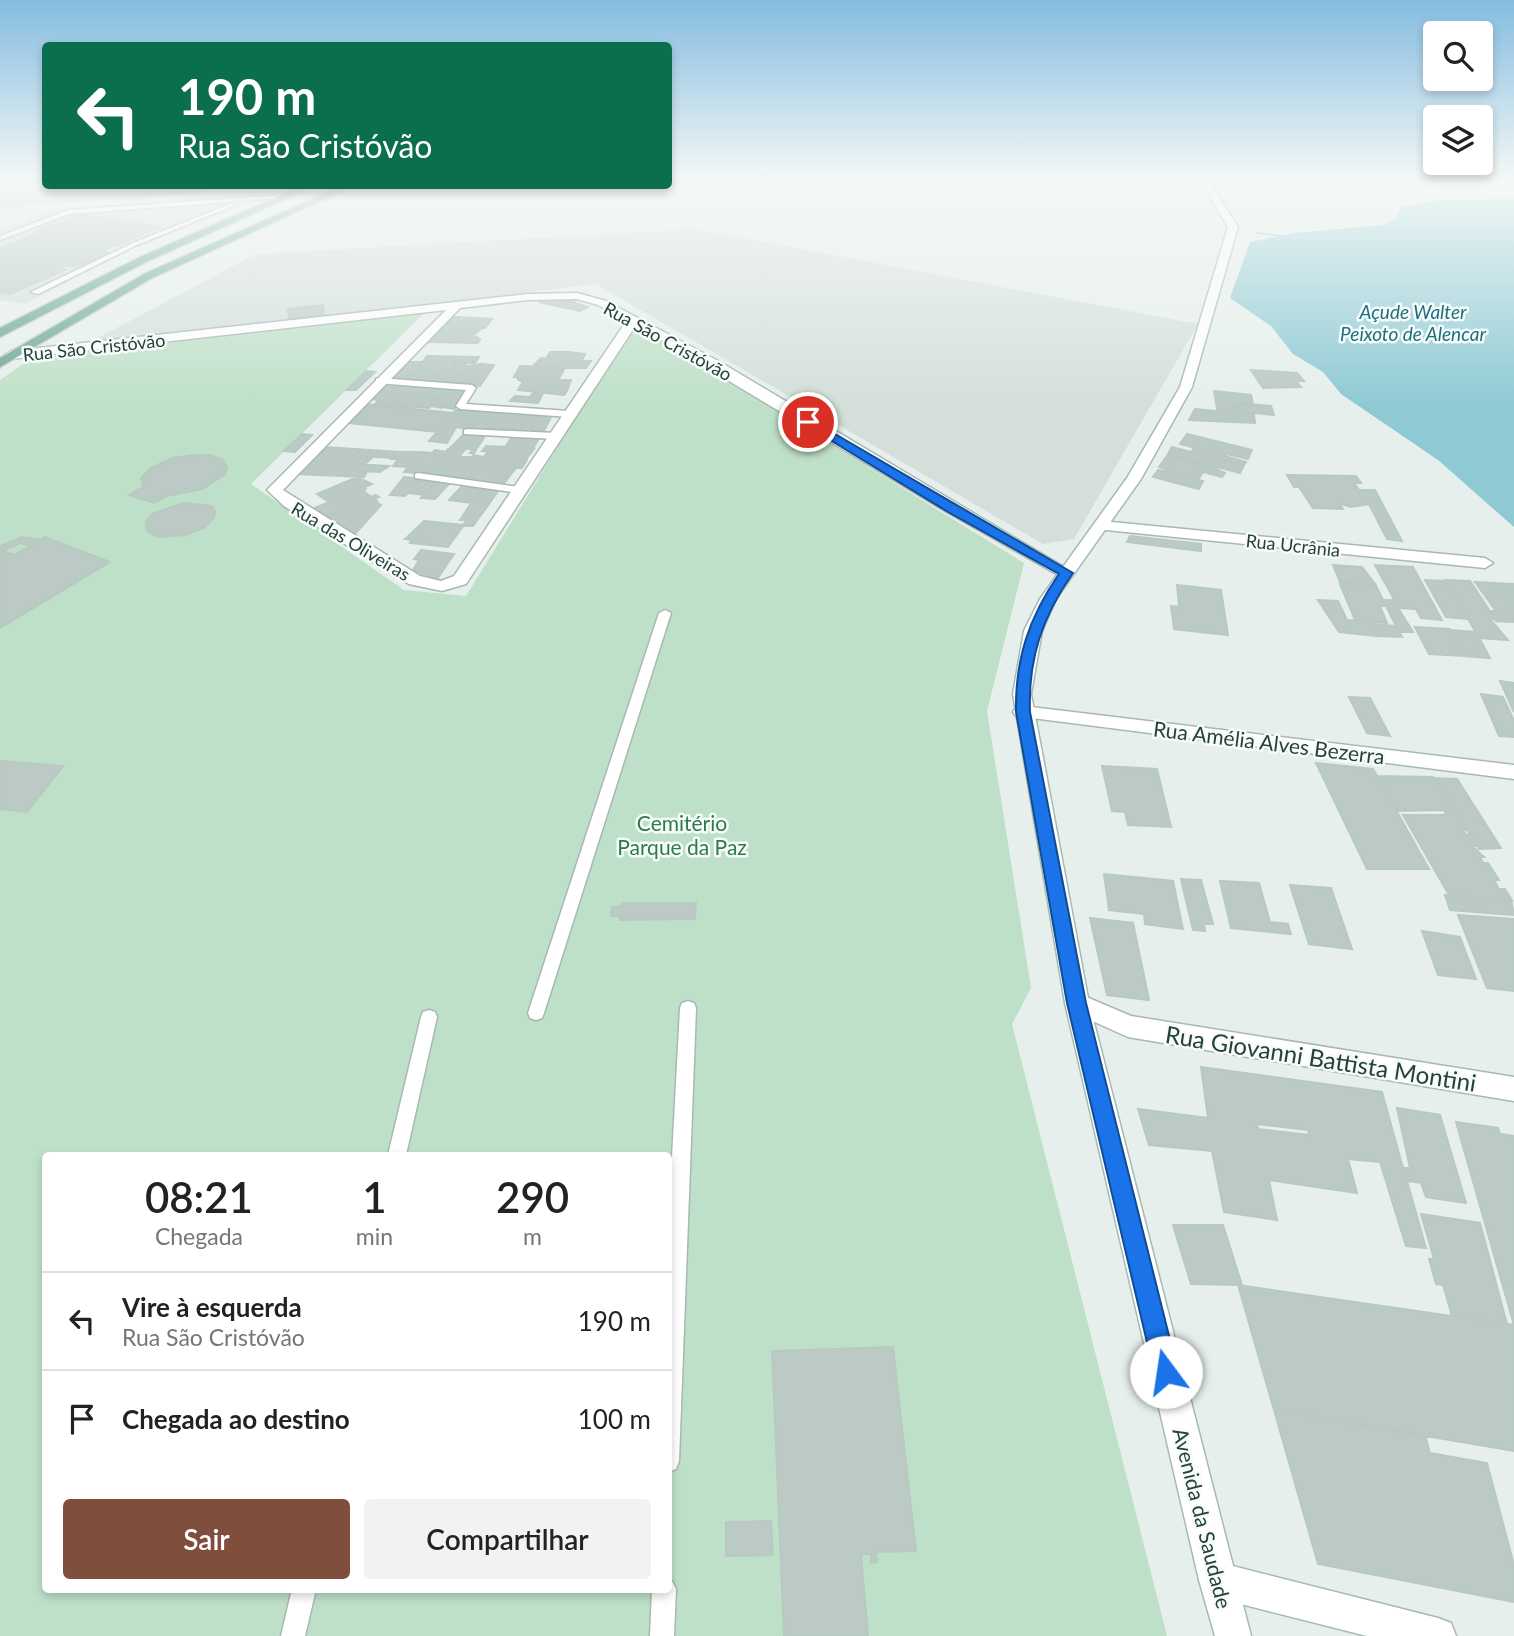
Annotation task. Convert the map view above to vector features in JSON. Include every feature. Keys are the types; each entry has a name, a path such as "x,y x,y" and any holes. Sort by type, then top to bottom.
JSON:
{"main road":[{"path":"0,333 157,253"},
{"path":"6,359 148,276 198,253"},
{"path":"25,319 64,323"}],"street":[{"name":"Avenida da Saudade","path":"1226,253 1186,387 1134,480 1048,599 1033,631 1022,677 1023,712 1083,1033 1233,1636"},
{"name":"Rua São Cristóvão","path":"6,359 528,298 577,296 602,303 716,365 952,509 1066,573"},
{"name":"Rua das Oliveiras","path":"456,306 274,490 289,503 390,566 423,583 442,586 460,580 634,319"},
{"name":"Rua Ucrânia","path":"1101,526 1485,564"},
{"name":"Rua Amélia Alves Bezerra","path":"1023,712 1514,772"},
{"name":"Rua Giovanni Battista Montini","path":"1077,1003 1128,1027 1514,1089"},
{"name":"Rua Giovanni Battista Montini","path":"1083,1033 1128,1027"},
{"path":"1217,1580 1438,1636"}],"lane":[{"path":"35,292 116,253"},
{"path":"379,381 472,388 460,407 569,414"},
{"path":"467,432 555,436"},
{"path":"418,476 519,490"},
{"path":"536,1013 665,612"},
{"path":"672,1370 688,1008"},
{"path":"398,1152 429,1017"},
{"path":"293,1636 302,1593"},
{"path":"662,1636 663,1593"}],"shaded area":[{"path":"0,253 123,253 25,304 0,300"},
{"path":"825,253 1198,324 1074,539 1043,544 596,284 81,347 256,254"}],"green space":[{"name":"Cemitério Parque da Paz","path":"425,312 251,484 404,590 466,596 629,331 644,329 1024,563 987,711 1031,988 1012,1024 1167,1636 0,1636 0,380 30,359"}],"water":[{"name":"Açude Walter Peixoto de Alencar","path":"1246,253 1514,253 1514,527 1438,460 1341,394 1323,372 1293,354 1271,326 1230,298"}],"building":[{"path":"0,253 109,253 81,265 64,266 58,269 65,270 10,294 0,292"},
{"path":"541,298 564,299 588,307 580,311 539,302"},
{"path":"323,305 324,316 289,320 288,309"},
{"path":"453,317 492,319 485,328 445,327"},
{"path":"439,328 480,330 473,335 480,339 478,343 428,342"},
{"path":"550,352 585,354 582,360 546,359"},
{"path":"427,356 479,357 475,363 423,362"},
{"path":"541,358 591,361 586,368 533,366"},
{"path":"402,362 423,362 407,381 386,379"},
{"path":"423,362 435,363 419,382 407,381"},
{"path":"435,363 447,363 431,383 419,382"},
{"path":"458,363 442,384 431,383 444,367"},
{"path":"458,363 469,366 455,383 443,382"},
{"path":"481,364 465,386 454,385 469,366"},
{"path":"481,364 494,365 480,386 466,385"},
{"path":"520,366 565,368 558,380 571,380 567,391 564,395 518,390 523,382 517,379 552,379 514,377"},
{"path":"1251,370 1297,373 1304,381 1296,381 1301,387 1263,388"},
{"path":"366,371 375,372 356,390 347,390"},
{"path":"398,385 410,386 391,407 386,406 389,403 379,405"},
{"path":"382,386 396,387 379,405 374,405 379,400 369,399"},
{"path":"409,387 421,388 403,408 391,407"},
{"path":"421,388 432,390 415,409 403,408"},
{"path":"434,388 446,389 429,408 417,407"},
{"path":"445,390 456,391 442,408 431,406"},
{"path":"457,390 469,391 454,409 443,407"},
{"path":"1214,391 1251,395 1253,404 1232,405 1233,411 1217,409"},
{"path":"533,393 543,393 538,403 510,401 515,396 530,397"},
{"path":"1239,403 1271,406 1274,415 1233,411 1232,405 1239,406"},
{"path":"366,404 454,413 437,432 348,423"},
{"path":"467,409 475,412 462,428 453,427"},
{"path":"1195,409 1254,415 1255,423 1189,420"},
{"path":"456,410 465,411 454,426 441,427"},
{"path":"475,412 484,413 473,428 462,428"},
{"path":"503,412 491,431 482,430 493,413"},
{"path":"503,412 510,412 501,431 491,431"},
{"path":"484,413 493,413 482,430 472,430"},
{"path":"528,413 539,413 530,432 521,432"},
{"path":"509,414 519,415 511,432 501,431"},
{"path":"519,414 528,414 521,432 515,432 516,429 513,428"},
{"path":"538,414 552,415 543,433 530,432"},
{"path":"441,427 455,429 447,443 429,441"},
{"path":"302,434 312,435 295,452 284,451"},
{"path":"464,434 477,435 464,451 449,449"},
{"path":"1187,434 1252,450 1248,459 1227,454 1225,456 1180,444"},
{"path":"477,435 485,436 474,453 470,453 473,449 465,449"},
{"path":"511,438 538,440 533,449 505,447"},
{"path":"486,446 534,449 530,454 482,451"},
{"path":"324,447 420,452 414,459 318,454"},
{"path":"1172,447 1244,465 1240,473 1168,454"},
{"path":"1194,448 1246,462 1244,465 1191,452"},
{"path":"448,449 464,451 443,476 426,474"},
{"path":"435,450 446,452 426,474 404,472 420,452 432,453"},
{"path":"488,451 530,454 525,460 484,457"},
{"path":"316,454 373,457 365,464 310,461"},
{"path":"211,455 223,460 227,468 225,474 203,489 167,496 154,503 129,495 143,487 141,478 151,468 172,458"},
{"path":"473,455 527,460 522,468 470,461"},
{"path":"1167,456 1225,473 1222,477 1203,472 1198,480 1190,478 1159,467"},
{"path":"459,457 472,457 470,461 473,462 460,478 443,476"},
{"path":"392,458 415,459 409,467 393,466 398,459"},
{"path":"307,461 389,466 380,472 301,468"},
{"path":"473,462 485,463 472,480 459,478"},
{"path":"485,463 517,467 511,474 480,470"},
{"path":"304,468 367,472 364,477 298,474"},
{"path":"480,470 495,472 488,482 472,480"},
{"path":"1158,470 1203,481 1199,489 1153,477"},
{"path":"495,472 511,474 504,484 488,482"},
{"path":"1287,475 1356,476 1361,483 1354,483 1359,490 1375,490 1402,541 1387,539 1369,504 1351,507 1339,503 1343,509 1313,508"},
{"path":"357,477 372,484 329,502 317,494"},
{"path":"404,477 421,479 405,496 390,495"},
{"path":"421,479 436,482 424,495 408,493"},
{"path":"436,482 449,484 435,499 421,498"},
{"path":"462,486 483,488 471,503 449,500"},
{"path":"364,487 366,489 363,491 372,497 326,517 313,509"},
{"path":"482,489 498,491 489,504 472,502"},
{"path":"376,495 379,497 374,499 377,501 332,521 326,517"},
{"path":"376,502 381,505 354,535 332,521"},
{"path":"472,502 489,504 473,526 463,525 467,520 460,520"},
{"path":"183,503 211,506 215,511 214,518 204,528 185,535 158,537 147,531 146,521 152,514"},
{"path":"424,521 464,525 448,547 410,543 412,540 405,539"},
{"path":"1130,536 1201,544 1201,551 1127,542"},
{"path":"21,537 40,540 45,537 110,562 0,628 0,546","holes":["20,543 31,546 14,555 3,551"]},
{"path":"421,550 454,554 436,581 420,579 423,573 412,572 419,560 414,559"},
{"path":"1333,565 1362,567 1375,584 1340,582"},
{"path":"1375,565 1413,567 1442,620 1421,618 1416,609 1399,608"},
{"path":"1425,580 1447,581 1468,619 1446,617"},
{"path":"1446,580 1470,581 1495,619 1490,619 1508,640 1479,638"},
{"path":"1475,582 1495,583 1514,610 1514,622 1496,621 1489,611 1496,611"},
{"path":"1495,583 1514,584 1514,610"},
{"path":"1340,584 1376,586 1386,606 1380,606 1387,623 1355,620"},
{"path":"1177,585 1221,590 1228,635 1174,629 1171,606 1179,607"},
{"path":"1318,600 1338,601 1347,620 1370,621 1377,636 1339,632"},
{"path":"1383,600 1393,600 1413,632 1399,632"},
{"path":"1372,624 1396,626 1402,637 1377,636"},
{"path":"1415,627 1450,629 1464,656 1429,654"},
{"path":"1450,630 1476,632 1490,658 1464,656"},
{"path":"1500,681 1514,683 1514,712"},
{"path":"1481,694 1503,697 1514,721 1514,737 1499,736"},
{"path":"1349,697 1370,698 1390,736 1367,733"},
{"path":"0,761 63,766 27,812 0,809"},
{"path":"1316,763 1373,769 1429,869 1367,869"},
{"path":"1102,766 1157,769 1171,827 1128,825 1125,812 1112,811"},
{"path":"1376,776 1433,777 1467,830 1463,830 1466,835 1470,834 1477,846 1472,846 1484,857 1480,857 1483,863 1488,863 1499,880 1494,880 1499,889 1505,889 1512,900 1449,895 1403,815 1446,815 1444,810 1396,811"},
{"path":"1434,778 1457,779 1501,848 1479,849"},
{"path":"1104,874 1173,881 1183,929 1145,924 1144,914 1109,910"},
{"path":"1181,879 1201,880 1213,924 1204,924 1205,931 1193,930"},
{"path":"1220,881 1259,883 1270,922 1288,924 1291,934 1231,928"},
{"path":"1290,885 1331,888 1352,949 1309,944"},
{"path":"1445,895 1511,900 1514,915 1450,910"},
{"path":"622,903 696,903 695,919 620,920 620,916 611,916 612,907 621,907"},
{"path":"1458,915 1514,919 1514,991 1487,988"},
{"path":"1090,918 1133,923 1149,1000 1107,995"},
{"path":"1422,931 1460,937 1476,979 1438,975"},
{"path":"1201,1067 1382,1092 1403,1168 1410,1168 1397,1108 1440,1115 1466,1203 1426,1197 1421,1183 1407,1181 1426,1248 1406,1246 1380,1162 1348,1159 1357,1193 1269,1180 1277,1220 1224,1212 1212,1151 1149,1145 1138,1109 1208,1118","holes":["1257,1124 1308,1130 1309,1135 1258,1129"]},
{"path":"1456,1122 1498,1128 1500,1134 1514,1136 1514,1325"},
{"path":"1421,1214 1480,1223 1507,1324 1452,1316 1443,1285 1436,1284 1429,1259 1434,1259"},
{"path":"1173,1225 1223,1225 1242,1285 1191,1284"},
{"path":"1238,1285 1514,1325 1514,1451 1274,1410"},
{"path":"893,1347 916,1551 876,1552 877,1562 871,1563 871,1554 861,1554 868,1636 784,1636 772,1351"},
{"path":"1274,1410 1425,1435 1430,1453 1487,1463 1514,1565 1514,1602 1318,1564"},
{"path":"771,1521 773,1555 726,1556 726,1522"}],"route":[{"path":"808,422 952,509 1066,573 1048,599 1033,631 1022,677 1023,712 1077,1003 1166,1372"}]}
